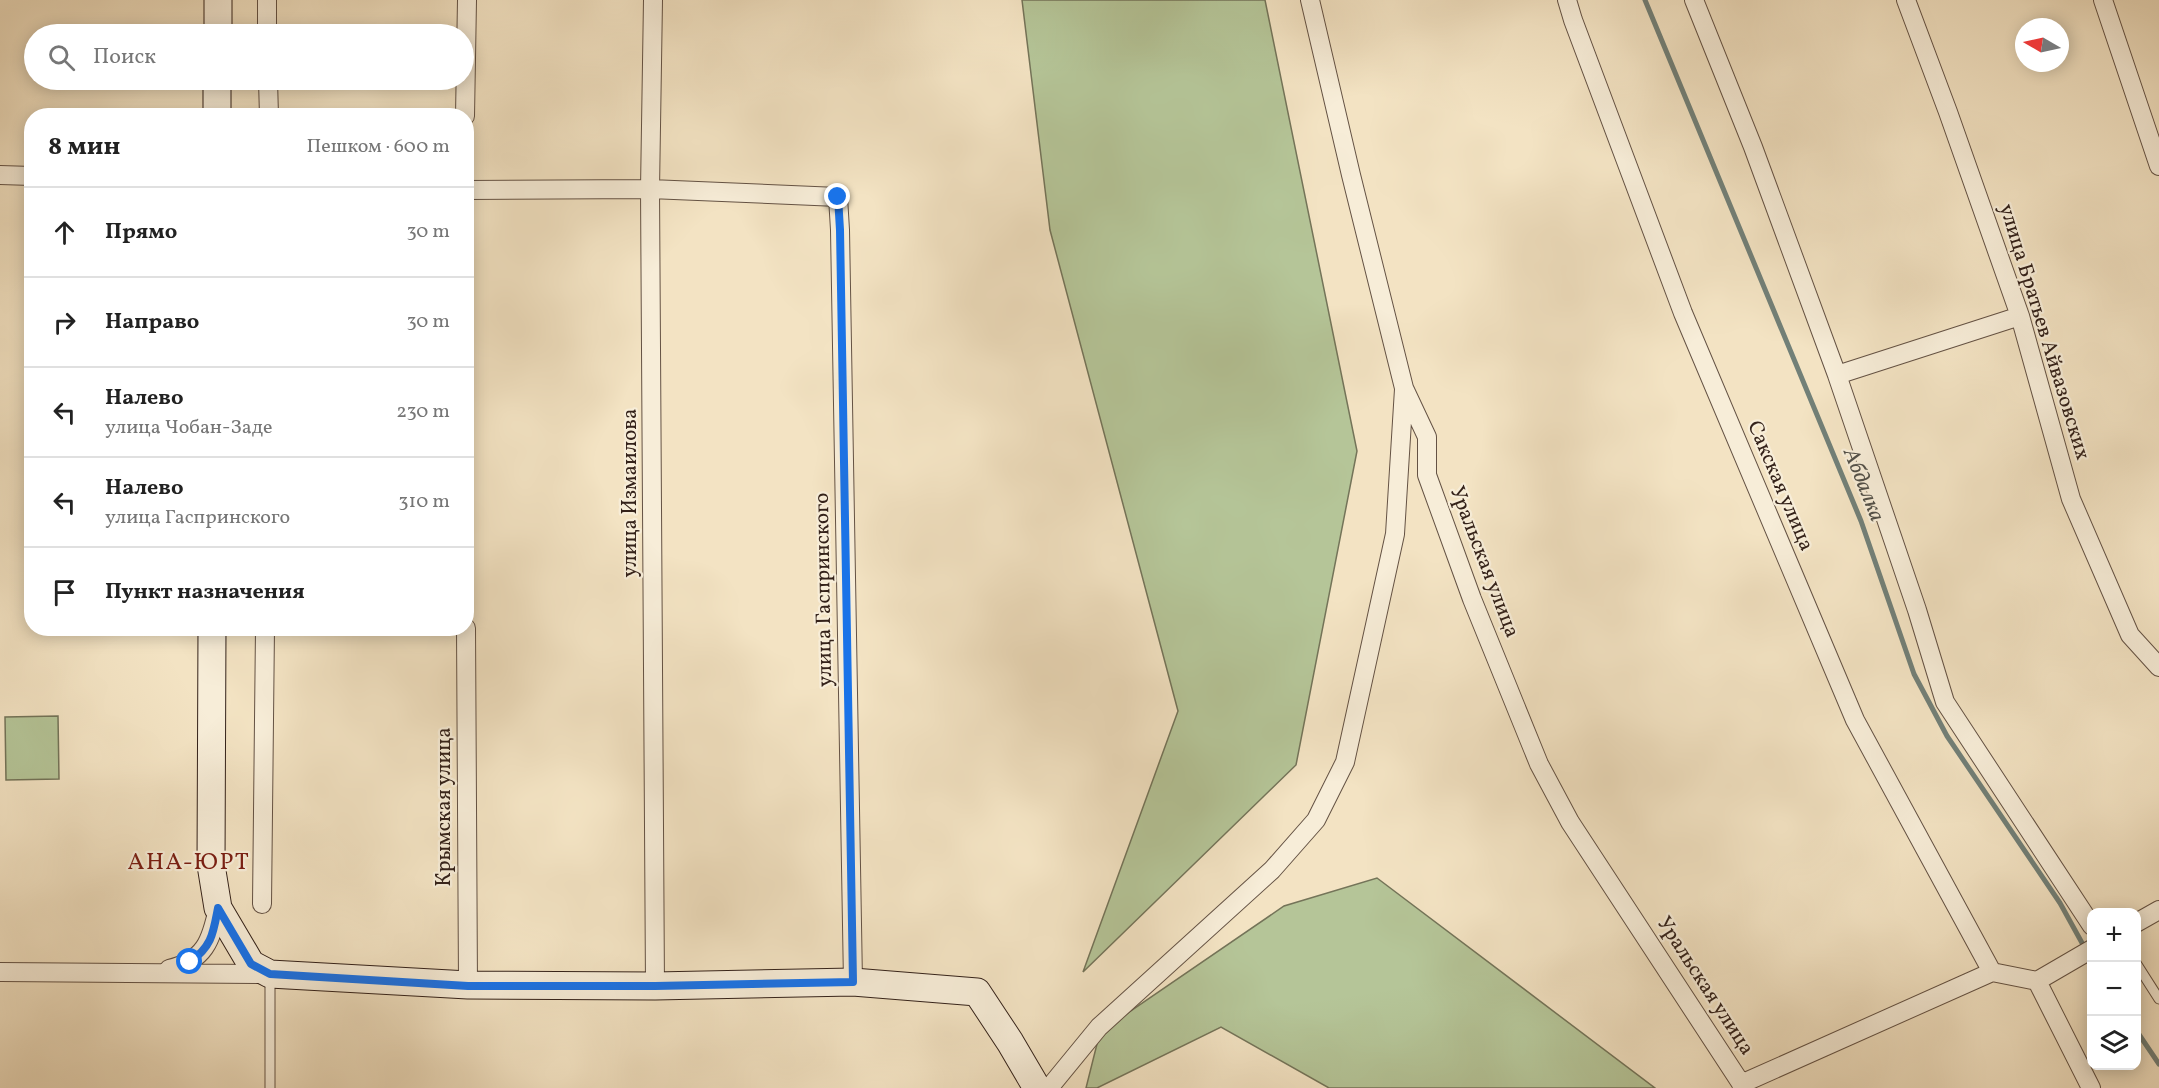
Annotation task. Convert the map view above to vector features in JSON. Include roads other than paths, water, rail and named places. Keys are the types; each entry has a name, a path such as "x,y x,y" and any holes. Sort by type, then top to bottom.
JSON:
{"main road":[{"path":"218,0 218,24"},
{"path":"217,108 218,90"},
{"path":"212,636 211,866 218,908 260,969 468,986 655,986 853,982 977,992 1037,1088"}],"street":[{"path":"267,0 267,24"},
{"path":"467,0 467,24"},
{"name":"улица Измаилова","path":"653,0 650,189 655,986"},
{"name":"Уральская улица","path":"1310,0 1404,388 1427,437 1427,475 1472,599 1539,764 1570,822 1743,1086"},
{"name":"Сакская улица","path":"1567,0 1683,313 1855,720 1992,972"},
{"path":"1694,0 1753,147 1836,375 1917,610 1945,702 2087,920"},
{"name":"улица Братьев Айвазовских","path":"1906,0 2020,316 2071,499 2130,635 2159,667"},
{"path":"2103,0 2159,166"},
{"path":"268,90 269,108"},
{"path":"465,90 465,108"},
{"path":"0,175 24,176"},
{"path":"474,190 650,189"},
{"name":"улица Гаспринского","path":"650,189 838,197 841,242 853,982"},
{"path":"1836,375 2020,316"},
{"path":"1049,1088 1099,1027 1272,870 1316,820 1345,762 1395,534 1404,388"},
{"path":"262,904 265,636"},
{"name":"Крымская улица","path":"466,636 468,986"},
{"path":"153,973 190,962 207,947 213,935 218,908"},
{"path":"2141,920 2159,910"},
{"path":"1743,1086 1992,972 2037,981 2086,952"},
{"path":"0,972 153,973 260,969"},
{"path":"2037,981 2091,1088"}],"lane":[{"path":"260,969 270,1088"},
{"path":"2141,971 2159,999"}],"waterway":[{"name":"Абдалка","path":"1645,0 1861,521 1914,674 1947,736 2060,903 2087,952"},
{"name":"Абдалка","path":"2141,1037 2159,1064"}],"district":[{"name":"АНА-ЮРТ","path":"189,863"}]}
